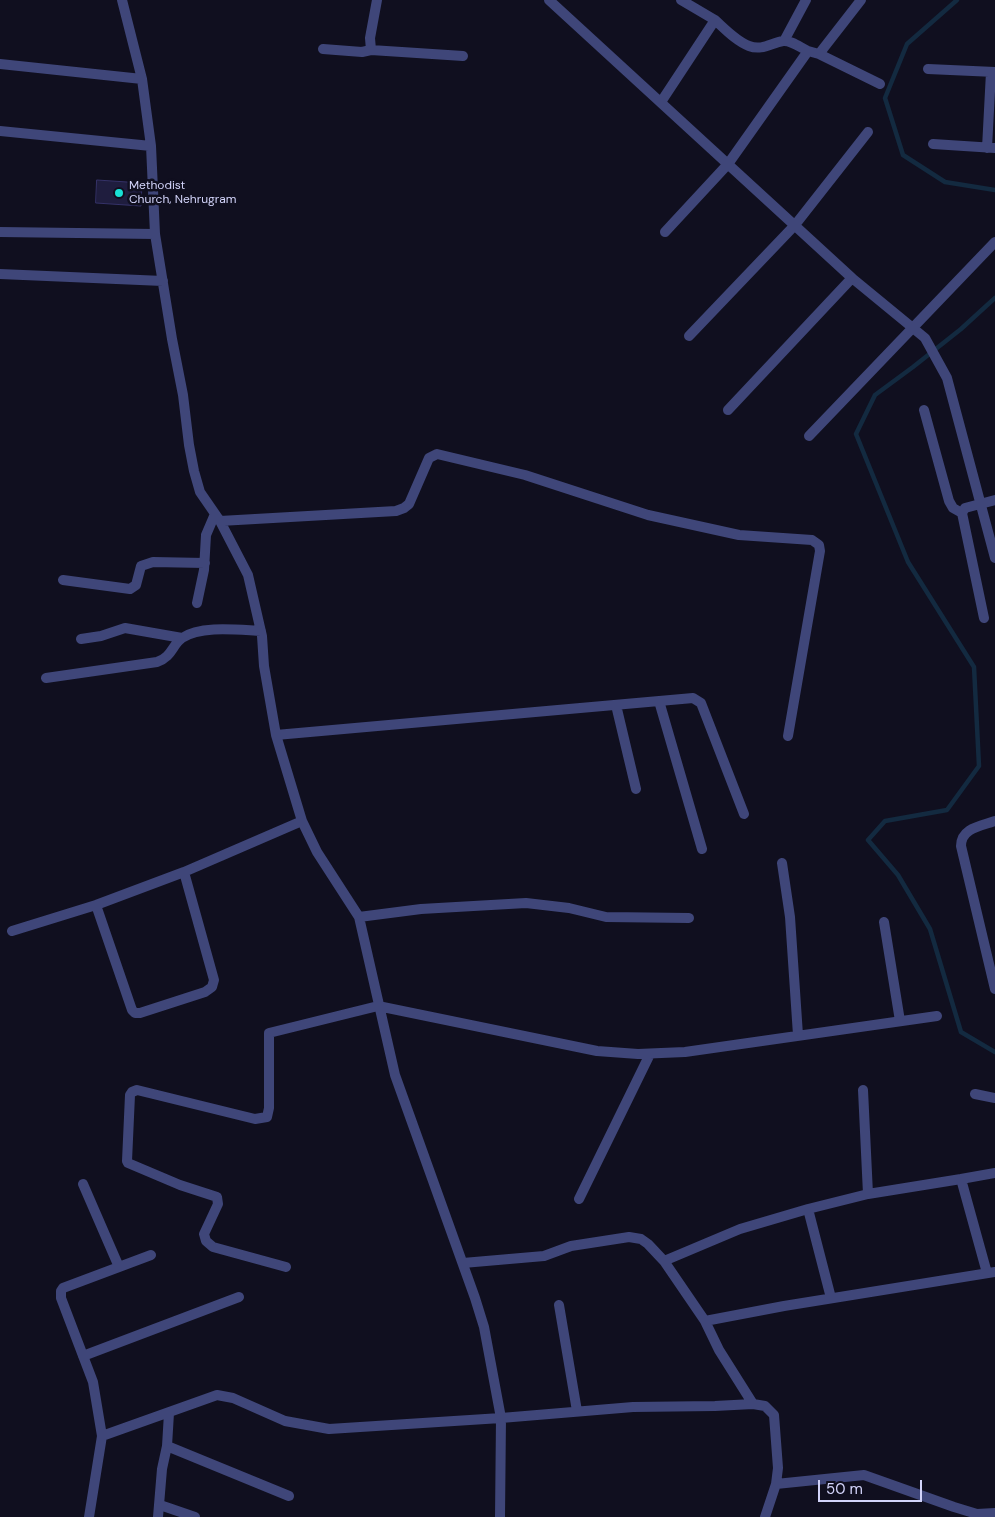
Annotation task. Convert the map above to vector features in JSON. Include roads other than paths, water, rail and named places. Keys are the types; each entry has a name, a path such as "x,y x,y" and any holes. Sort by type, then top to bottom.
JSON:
{"street":[{"path":"122,0 142,79 151,146 156,234 183,396 188,445 194,471 200,492 217,518 248,575 261,631 264,666 276,735 302,822 317,852 359,917 395,1075 464,1263 484,1327 501,1418 500,1517"},
{"path":"371,50 370,38 376,0"},
{"path":"549,0 852,278 925,338 947,378 995,558"},
{"path":"681,0 715,20 737,40 748,46 762,48 784,41 789,42 819,54 880,84"},
{"path":"784,41 806,0"},
{"path":"819,54 861,0"},
{"path":"661,102 715,20"},
{"path":"323,49 463,56"},
{"path":"665,232 728,164 808,51"},
{"path":"0,64 142,79"},
{"path":"928,69 993,72 991,148 933,144"},
{"path":"0,131 151,146"},
{"path":"690,336 795,225 868,132"},
{"path":"0,232 156,234"},
{"path":"809,436 995,242"},
{"path":"0,274 163,280"},
{"path":"728,410 852,278"},
{"path":"924,410 949,501 953,508 962,513"},
{"path":"217,518 396,511 409,504 429,458 436,454 525,475 648,515 739,535 812,540 819,545 820,551 788,736"},
{"path":"984,618 962,513 963,509 995,500"},
{"path":"197,603 205,563 206,535 217,518"},
{"path":"64,580 130,589 136,585 141,566 145,563 205,563"},
{"path":"81,639 101,636 125,628 182,638 215,629 261,631"},
{"path":"46,678 157,662 168,657 182,638"},
{"path":"276,735 688,697 701,703 744,814"},
{"path":"659,701 702,849"},
{"path":"616,705 636,790"},
{"path":"995,821 968,830 961,839 961,846 995,989"},
{"path":"12,931 96,905 184,872 302,822"},
{"path":"782,863 790,917 798,1035"},
{"path":"96,905 132,1010 135,1013 205,992 212,987 214,980 184,872"},
{"path":"359,917 420,909 526,903 569,908 606,916 689,918"},
{"path":"884,922 900,1021"},
{"path":"286,1267 214,1247 206,1241 204,1234 218,1204 217,1197 180,1185 128,1163 130,1095 132,1092 137,1090 255,1118 267,1117 269,1108 269,1033 378,1006 596,1051 650,1054 685,1052 937,1016"},
{"path":"579,1199 650,1054"},
{"path":"862,1090 868,1194"},
{"path":"975,1094 995,1098"},
{"path":"664,1261 740,1229 808,1209 868,1194 995,1173"},
{"path":"705,1321 831,1298 991,1273 961,1180"},
{"path":"83,1184 119,1267"},
{"path":"808,1209 831,1298"},
{"path":"464,1263 544,1256 571,1246 629,1237 641,1239 664,1261 705,1321 718,1350 753,1404"},
{"path":"89,1517 102,1436 93,1382 61,1298 61,1290 151,1255"},
{"path":"83,1356 239,1297"},
{"path":"559,1305 577,1411"},
{"path":"102,1436 217,1395 234,1398 285,1421 329,1429 633,1407 753,1404 765,1406 774,1415 778,1456 776,1484 765,1517"},
{"path":"158,1517 169,1413"},
{"path":"167,1446 289,1496"},
{"path":"776,1484 864,1475 977,1514 995,1512"},
{"path":"160,1505 195,1517"}],"waterway":[{"path":"957,0 907,44 885,98 903,155 945,182 995,190"},
{"path":"995,298 961,329 875,395 856,434 908,562 974,667 979,766 947,810 885,821 868,840 898,875 930,929 961,1032 995,1052"}],"place":[{"name":"Methodist Church, Nehrugram","path":"119,193"}]}
